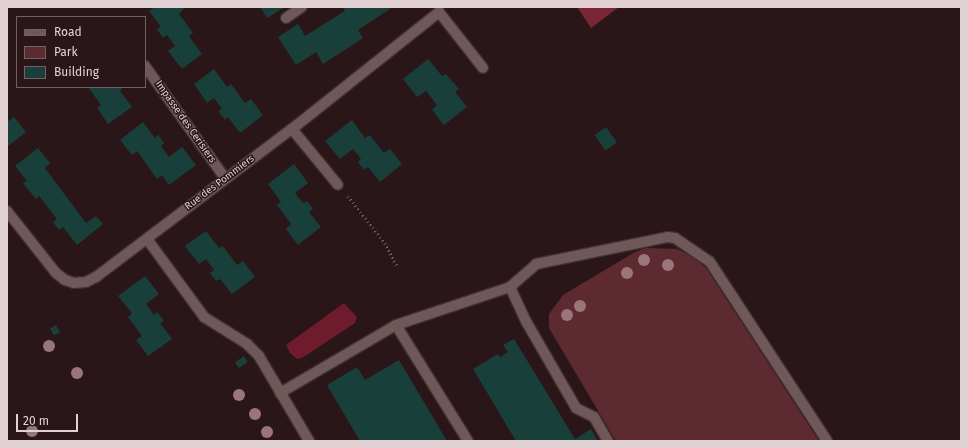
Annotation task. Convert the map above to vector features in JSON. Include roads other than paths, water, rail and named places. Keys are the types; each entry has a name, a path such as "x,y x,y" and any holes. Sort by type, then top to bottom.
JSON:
{"street":[{"path":"286,18 302,7"},
{"name":"Rue des Pommiers","path":"7,211 56,273 65,280 74,283 96,277 225,178 292,130 439,12 484,68"},
{"name":"Impasse des Cerisiers","path":"146,67 225,178"},
{"path":"292,130 338,185"},
{"path":"280,394 396,325 510,287 536,264 626,244 667,237 675,238 710,262 827,441"},
{"path":"146,239 204,317 247,344 259,356 309,441"},
{"path":"510,287 527,323 576,408 594,417 608,441"},
{"path":"396,325 468,441"}]}
